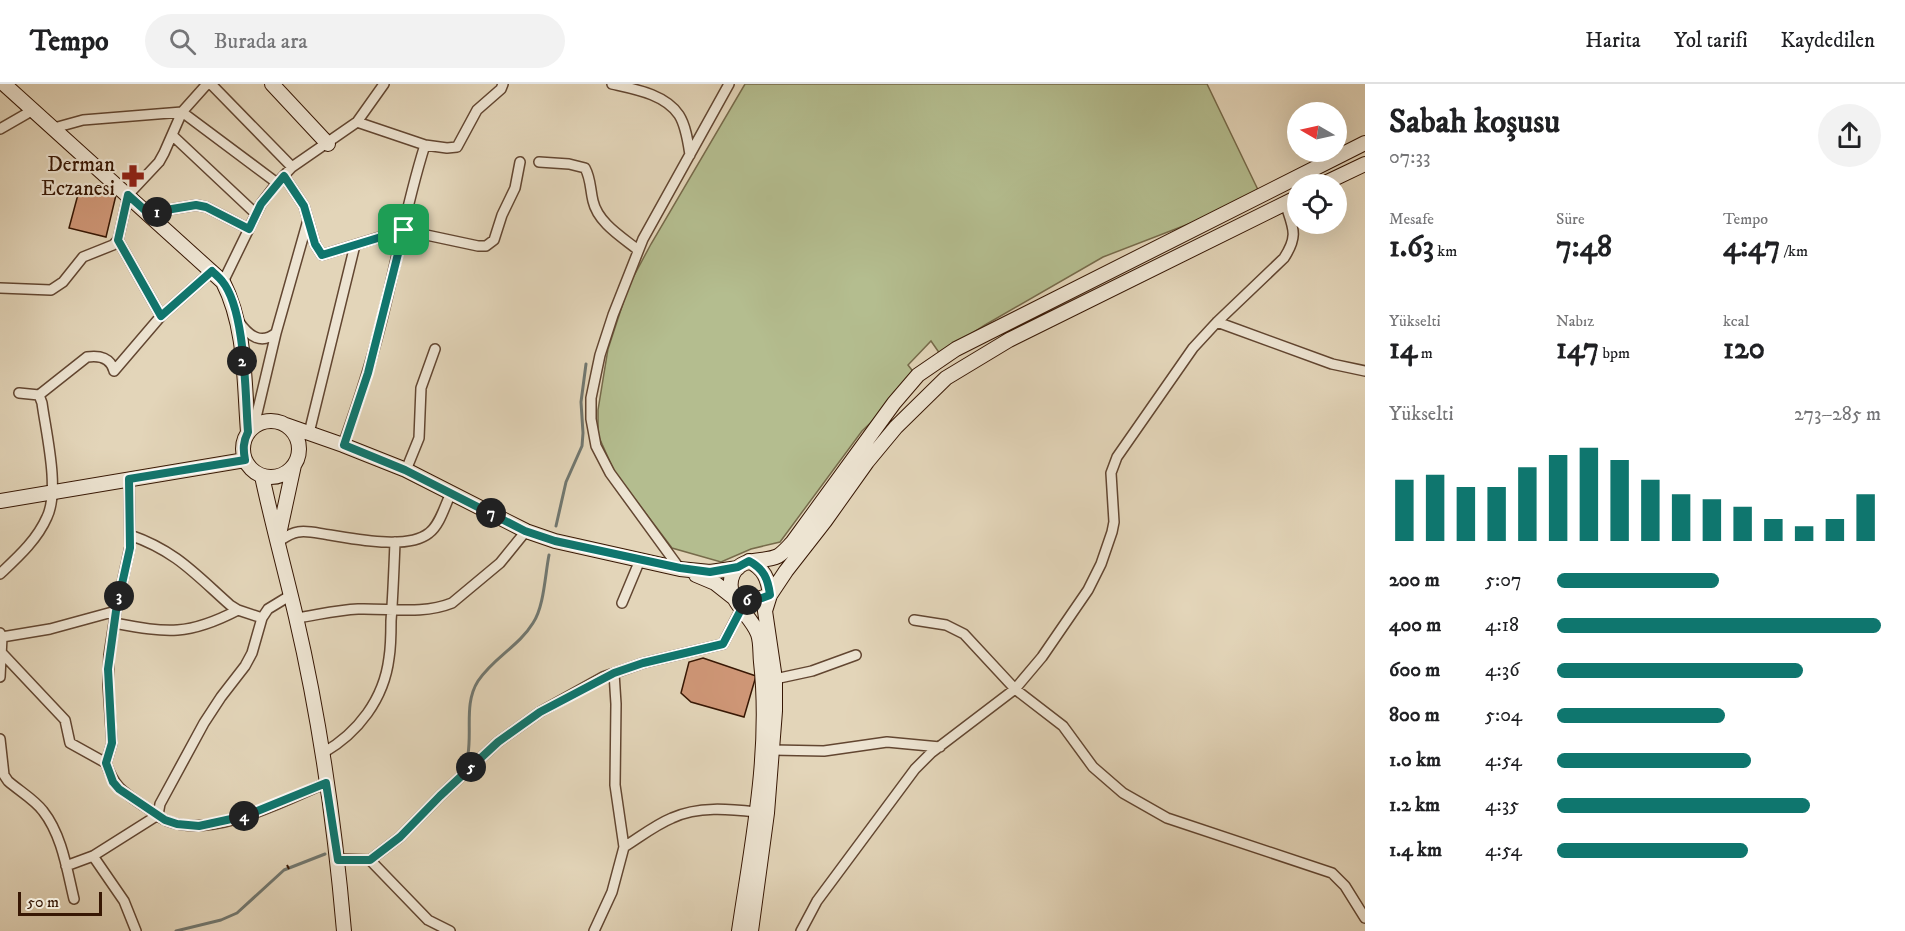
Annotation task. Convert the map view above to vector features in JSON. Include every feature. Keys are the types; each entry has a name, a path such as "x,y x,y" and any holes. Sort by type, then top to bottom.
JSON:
{"main road":[{"path":"4,84 223,282 237,318 251,429"},
{"path":"272,84 328,144"},
{"path":"294,465 280,476 262,476 249,466 243,450 244,441 251,429 270,421 344,445 405,470 525,531 555,541 680,568 710,572 778,556 792,543 894,403 918,375 947,356 1365,143"},
{"path":"1344,174 1365,164"},
{"path":"751,931 767,813 775,711 775,679 765,611 770,595 786,571 896,427 946,378 1009,340 1287,202"},
{"path":"286,425 292,431 298,447"},
{"path":"277,543 298,447 309,433"},
{"path":"0,501 245,460"},
{"path":"262,476 296,618 323,753 338,860 344,931"},
{"path":"743,564 759,567 768,580 770,595"},
{"path":"739,931 756,812 764,717 758,634 730,586 733,575 743,564"},
{"path":"680,568 715,583 741,602 770,595"}],"street":[{"path":"0,288 51,290 63,282 83,257 113,245 118,240 128,195 159,162 182,112 209,84 292,167"},
{"path":"223,282 256,214 281,179 292,167 357,122 384,84"},
{"path":"357,122 425,145 457,147 477,110 501,89 503,84"},
{"path":"612,84 643,91 671,106 683,123 690,155"},
{"path":"680,568 610,473 596,446 591,419 591,398 600,355 638,250 729,84"},
{"path":"0,129 33,110"},
{"path":"54,129 83,120 182,112 281,179 304,206 315,244 322,255 404,230 478,246 491,244 515,188 520,162"},
{"path":"172,135 256,214"},
{"path":"344,445 368,373 404,230 409,198 425,145"},
{"path":"539,162 569,164 585,168 598,212 616,232 638,250"},
{"path":"148,213 196,205 206,207 249,229"},
{"path":"251,429 308,218"},
{"path":"801,931 817,901 915,769 1015,689 1064,627 1088,590 1101,564 1114,522 1111,473 1117,457 1185,357 1217,322 1284,258 1291,247 1294,234"},
{"path":"118,240 161,316"},
{"path":"301,244 315,244"},
{"path":"309,433 355,245"},
{"path":"19,393 39,394 87,357 108,359 114,371 161,316 212,271"},
{"path":"237,318 252,337 270,338 276,333"},
{"path":"1217,322 1332,364 1365,371"},
{"path":"405,470 419,438 421,388 435,349"},
{"path":"0,574 33,540 49,515 53,492 42,402 39,394"},
{"path":"129,479 130,535 108,669 112,743 106,763 113,782 119,789 165,820 177,824 199,826 245,816 326,783"},
{"path":"277,543 296,532 304,531 395,542 417,539 430,532 451,493"},
{"path":"296,618 359,609 392,611 434,609 452,603 500,563 525,531"},
{"path":"130,535 169,552 186,564 230,605 262,618"},
{"path":"323,753 339,744 356,727 369,712 383,686 390,657 395,542"},
{"path":"622,603 640,560"},
{"path":"66,866 93,856 158,815 160,804 204,723 252,653 262,618 268,609 291,596"},
{"path":"338,860 370,860 400,837 498,742 540,712 614,673 643,663 723,644 741,602"},
{"path":"114,623 148,629 180,631 215,622 238,610"},
{"path":"0,677 1,635 50,629 116,611"},
{"path":"914,620 946,625 964,634 1015,689 1064,726 1093,768 1123,793 1177,822 1332,873 1345,886 1365,918"},
{"path":"1,652 65,720 70,743 106,763"},
{"path":"775,679 812,670 856,655"},
{"path":"594,931 612,892 624,848 615,785 614,673"},
{"path":"0,739 4,775 43,811 60,843 74,899"},
{"path":"772,750 824,751 887,742 940,747"},
{"path":"624,848 660,824 687,813 712,809 756,812"},
{"path":"93,856 124,901 136,931"},
{"path":"370,860 428,920 450,931"},
{"path":"428,920 429,931"}],"path":[{"path":"287,865 290,872"}],"green space":[{"path":"745,84 1207,84 1261,196 1103,257 985,325 940,354 931,341 908,365 918,378 862,431 780,542 751,549 721,562 672,548 615,473 598,435 598,410 608,349 629,285"}],"building":[{"path":"80,187 116,195 106,237 69,228"},
{"path":"703,658 756,676 744,717 691,702 681,693 689,662"}],"waterway":[{"path":"556,526 566,482 582,446 581,402 586,364"},
{"path":"468,754 470,707 474,689 491,665 521,639 537,616 542,600 549,555"},
{"path":"176,931 221,920 237,913 284,870 325,854"}],"place":[{"name":"Derman Eczanesi","path":"133,176"}],"route":[{"path":"284,176 304,206 315,244 322,255 404,230 368,373 344,445 405,470 525,531 555,541 680,568 710,572 738,567 749,561 759,567 768,580 770,595 755,600 746,600 723,644 643,663 603,677 540,712 498,742 400,837 370,860 338,860 326,783 245,816 216,824 199,826 177,824 165,820 119,789 113,782 106,763 112,743 108,684 109,655 130,548 129,479 245,460 243,450 248,432 236,313 223,282 212,271 161,316 118,240 128,195 148,213 196,205 206,207 249,229 261,204 284,176"}]}
